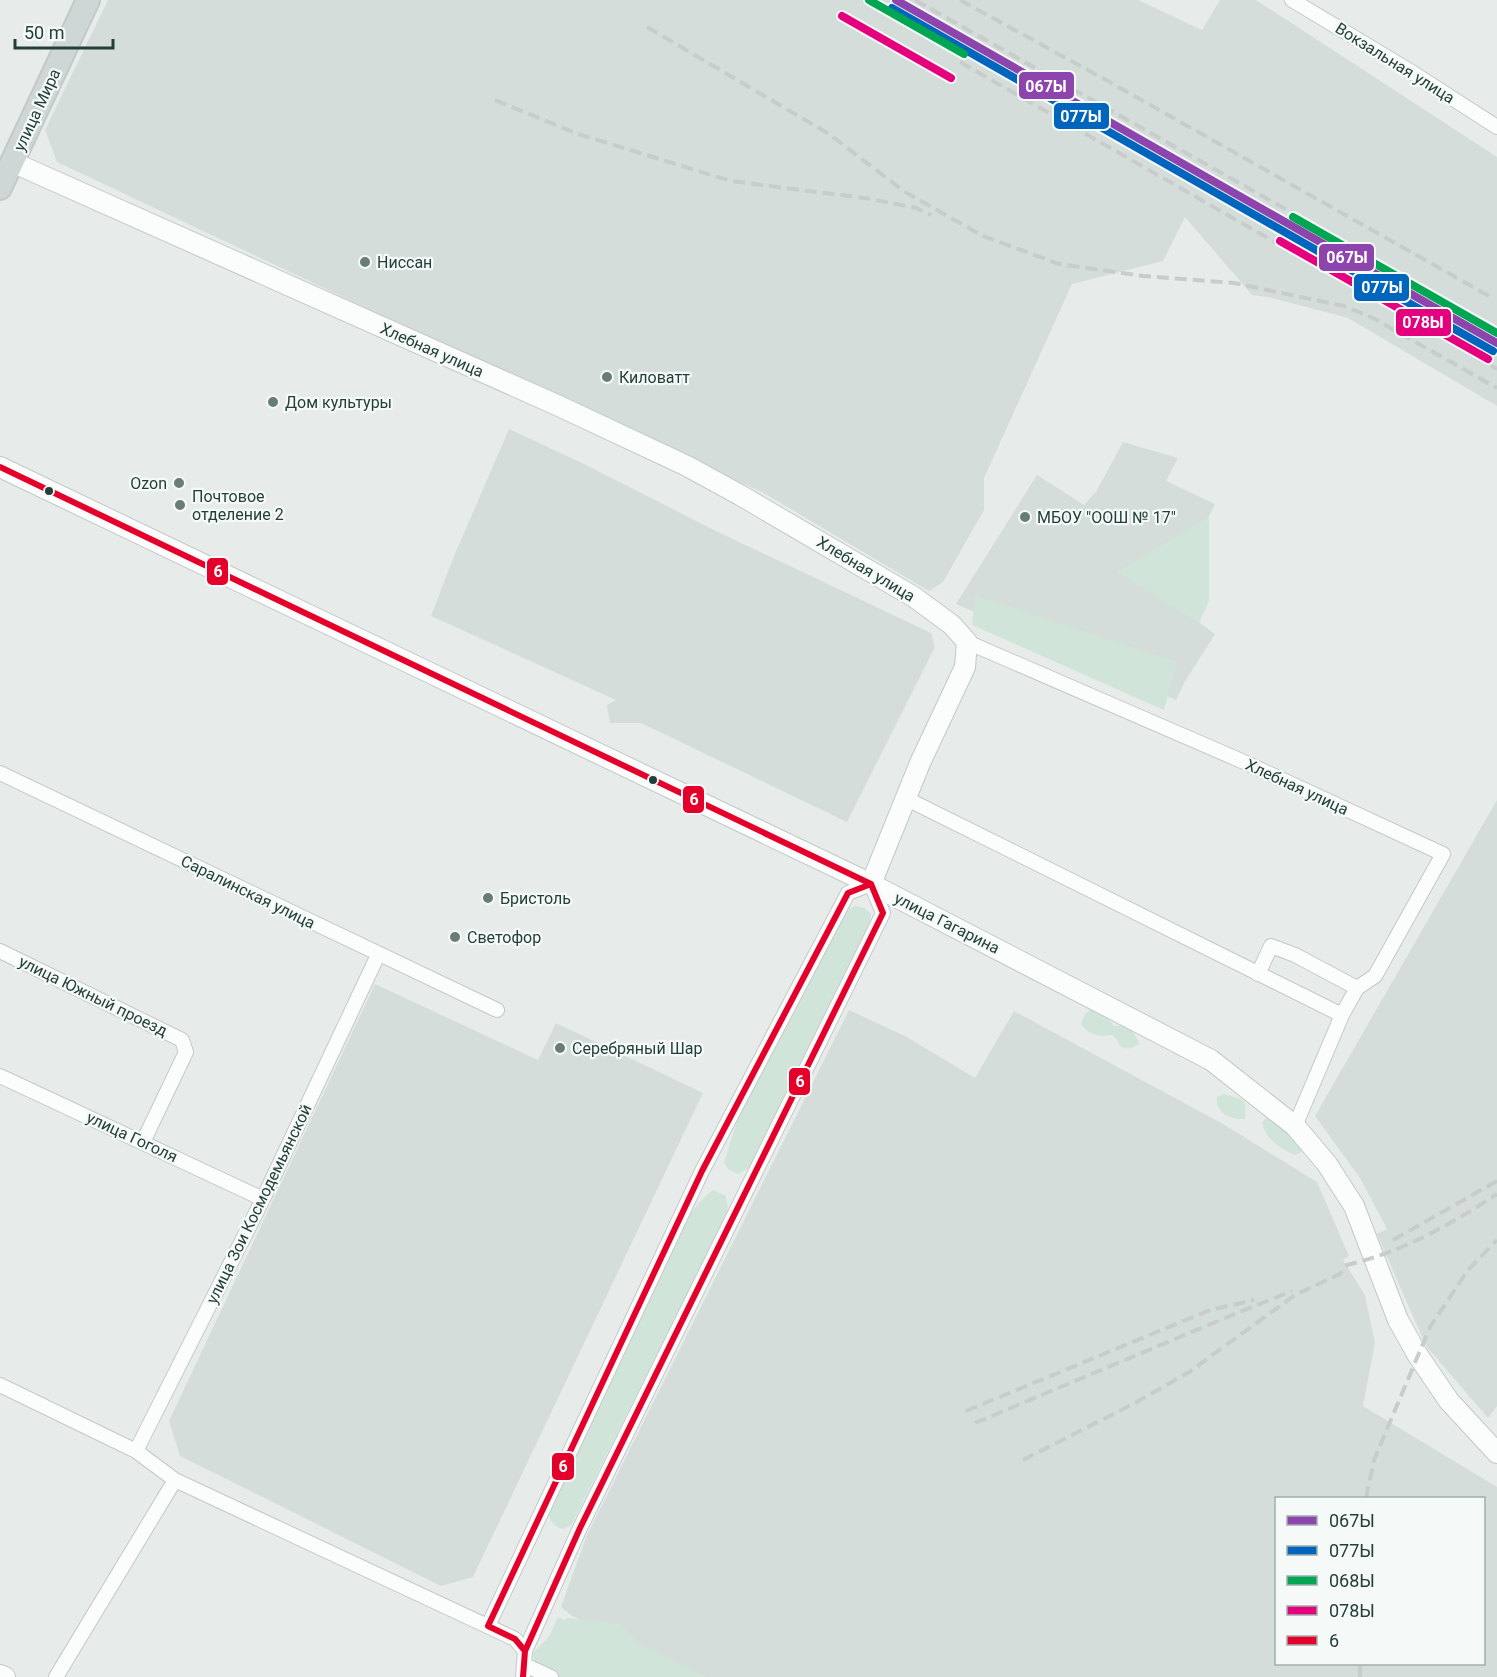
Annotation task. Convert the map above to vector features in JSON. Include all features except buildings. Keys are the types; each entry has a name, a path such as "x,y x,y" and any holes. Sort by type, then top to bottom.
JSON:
{"main road":[{"name":"улица Мира","path":"0,188 6,159 88,0"}],"street":[{"name":"Вокзальная улица","path":"1298,2 1497,127"},
{"name":"Хлебная улица","path":"6,159 559,406 687,466 914,597 952,625 967,642 1244,762 1443,854 1375,976 1357,988 1342,1015 1295,1126"},
{"name":"улица Гагарина","path":"0,467 871,884 1211,1060 1295,1126 1327,1164 1354,1206 1398,1320 1417,1354 1449,1401 1496,1452"},
{"path":"524,1664 580,1528 883,913 871,884 920,763 965,666 967,642"},
{"name":"Саралинская улица","path":"0,773 497,1010"},
{"path":"905,798 1342,1015"},
{"path":"488,1626 702,1171 848,893 871,884"},
{"path":"1258,974 1271,946 1295,955 1357,988"},
{"name":"улица Южный проезд","path":"0,951 182,1040 186,1052 143,1142"},
{"name":"улица Зои Космодемьянской","path":"136,1451 263,1198 378,955"},
{"name":"улица Гоголя","path":"0,1076 263,1198"},
{"path":"0,1385 136,1451 175,1480 515,1639 524,1664 551,1677"},
{"path":"56,1677 175,1480"},
{"path":"0,1675 4,1677"}],"shaded area":[{"path":"108,0 1138,0 1202,30 1220,0 1256,0 1497,157 1497,406 1348,318 1252,295 1185,217 1163,261 1072,284 984,478 984,510 943,582 929,591 762,492 637,436 57,162 45,130"},
{"path":"509,429 931,633 935,647 847,822 641,723 610,723 607,705 616,700 431,616 454,556"},
{"path":"1123,442 1178,458 1166,481 1215,504 1180,578 1167,599 1215,634 1176,700 956,604 1037,475 1084,505 1096,492"},
{"path":"1497,800 1497,1406 1488,1418 1426,1346 1377,1234 1387,1229 1360,1178 1315,1116"},
{"path":"375,984 538,1060 556,1023 703,1093 473,1577 441,1586 180,1456 169,1421"},
{"path":"849,1010 905,1036 975,1078 1014,1011 1223,1124 1317,1182 1349,1256 1343,1260 1365,1295 1375,1343 1363,1406 1497,1487 1497,1677 705,1677 572,1616 561,1607 587,1535"}],"green space":[{"path":"1209,517 1209,601 1199,623 1117,572"},
{"path":"975,595 1177,662 1164,710 972,625"},
{"path":"855,906 864,908 871,914 868,931 749,1168 738,1174 728,1169 724,1162 743,1103 841,920 848,910"},
{"path":"1093,1009 1105,1015 1114,1026 1123,1026 1130,1030 1136,1036 1139,1044 1125,1048 1120,1046 1112,1035 1099,1036 1088,1031 1081,1024 1085,1015"},
{"path":"1224,1094 1242,1100 1246,1112 1245,1119 1229,1117 1221,1111 1217,1097"},
{"path":"1266,1117 1300,1140 1303,1147 1300,1153 1294,1155 1278,1146 1270,1138 1262,1123"},
{"path":"713,1190 726,1196 728,1207 725,1217 572,1524 564,1529 557,1527 551,1521 548,1511 687,1216"},
{"path":"558,1617 565,1620 567,1618 620,1624 638,1643 705,1677 543,1677 535,1664 533,1653 549,1637"}],"railway":[{"path":"915,0 1475,316"},
{"path":"960,0 1489,296"},
{"path":"647,27 829,134 905,192 983,236 1059,264 1143,276 1234,283 1344,306 1373,318 1497,388"},
{"path":"960,62 1497,369"},
{"path":"495,100 578,134 731,181 871,199 916,208 931,215"},
{"path":"1393,1240 1497,1181"},
{"path":"1023,1460 1135,1403 1189,1372 1295,1295 1340,1274 1347,1265 1406,1245 1497,1194"},
{"path":"1366,1497 1374,1460 1430,1327 1468,1270 1497,1240"},
{"path":"975,1423 1292,1291"},
{"path":"966,1411 1210,1310 1254,1300"},
{"path":"1360,1665 1360,1677"}],"transit line":[{"name":"068Ы","path":"869,0 964,54"},
{"name":"067Ы","path":"896,0 1497,343"},
{"name":"077Ы","path":"892,8 1493,351"},
{"name":"078Ы","path":"842,16 951,78"},
{"name":"068Ы","path":"1293,217 1497,333"},
{"name":"078Ы","path":"1280,241 1488,359"},
{"name":"6","path":"0,467 871,884"},
{"name":"6","path":"525,1651 515,1639 488,1626 702,1171 848,893 871,884"},
{"name":"6","path":"523,1677 525,1651 580,1528 883,913 871,884"}],"place":[{"name":"Ниссан","path":"365,262"},
{"name":"Киловатт","path":"607,377"},
{"name":"Дом культуры","path":"273,402"},
{"name":"Ozon","path":"179,483"},
{"name":"Почтовое отделение 2","path":"180,505"},
{"name":"МБОУ \"ООШ № 17\"","path":"1025,517"},
{"name":"Бристоль","path":"488,898"},
{"name":"Светофор","path":"455,937"},
{"name":"Серебряный Шар","path":"560,1048"}]}
